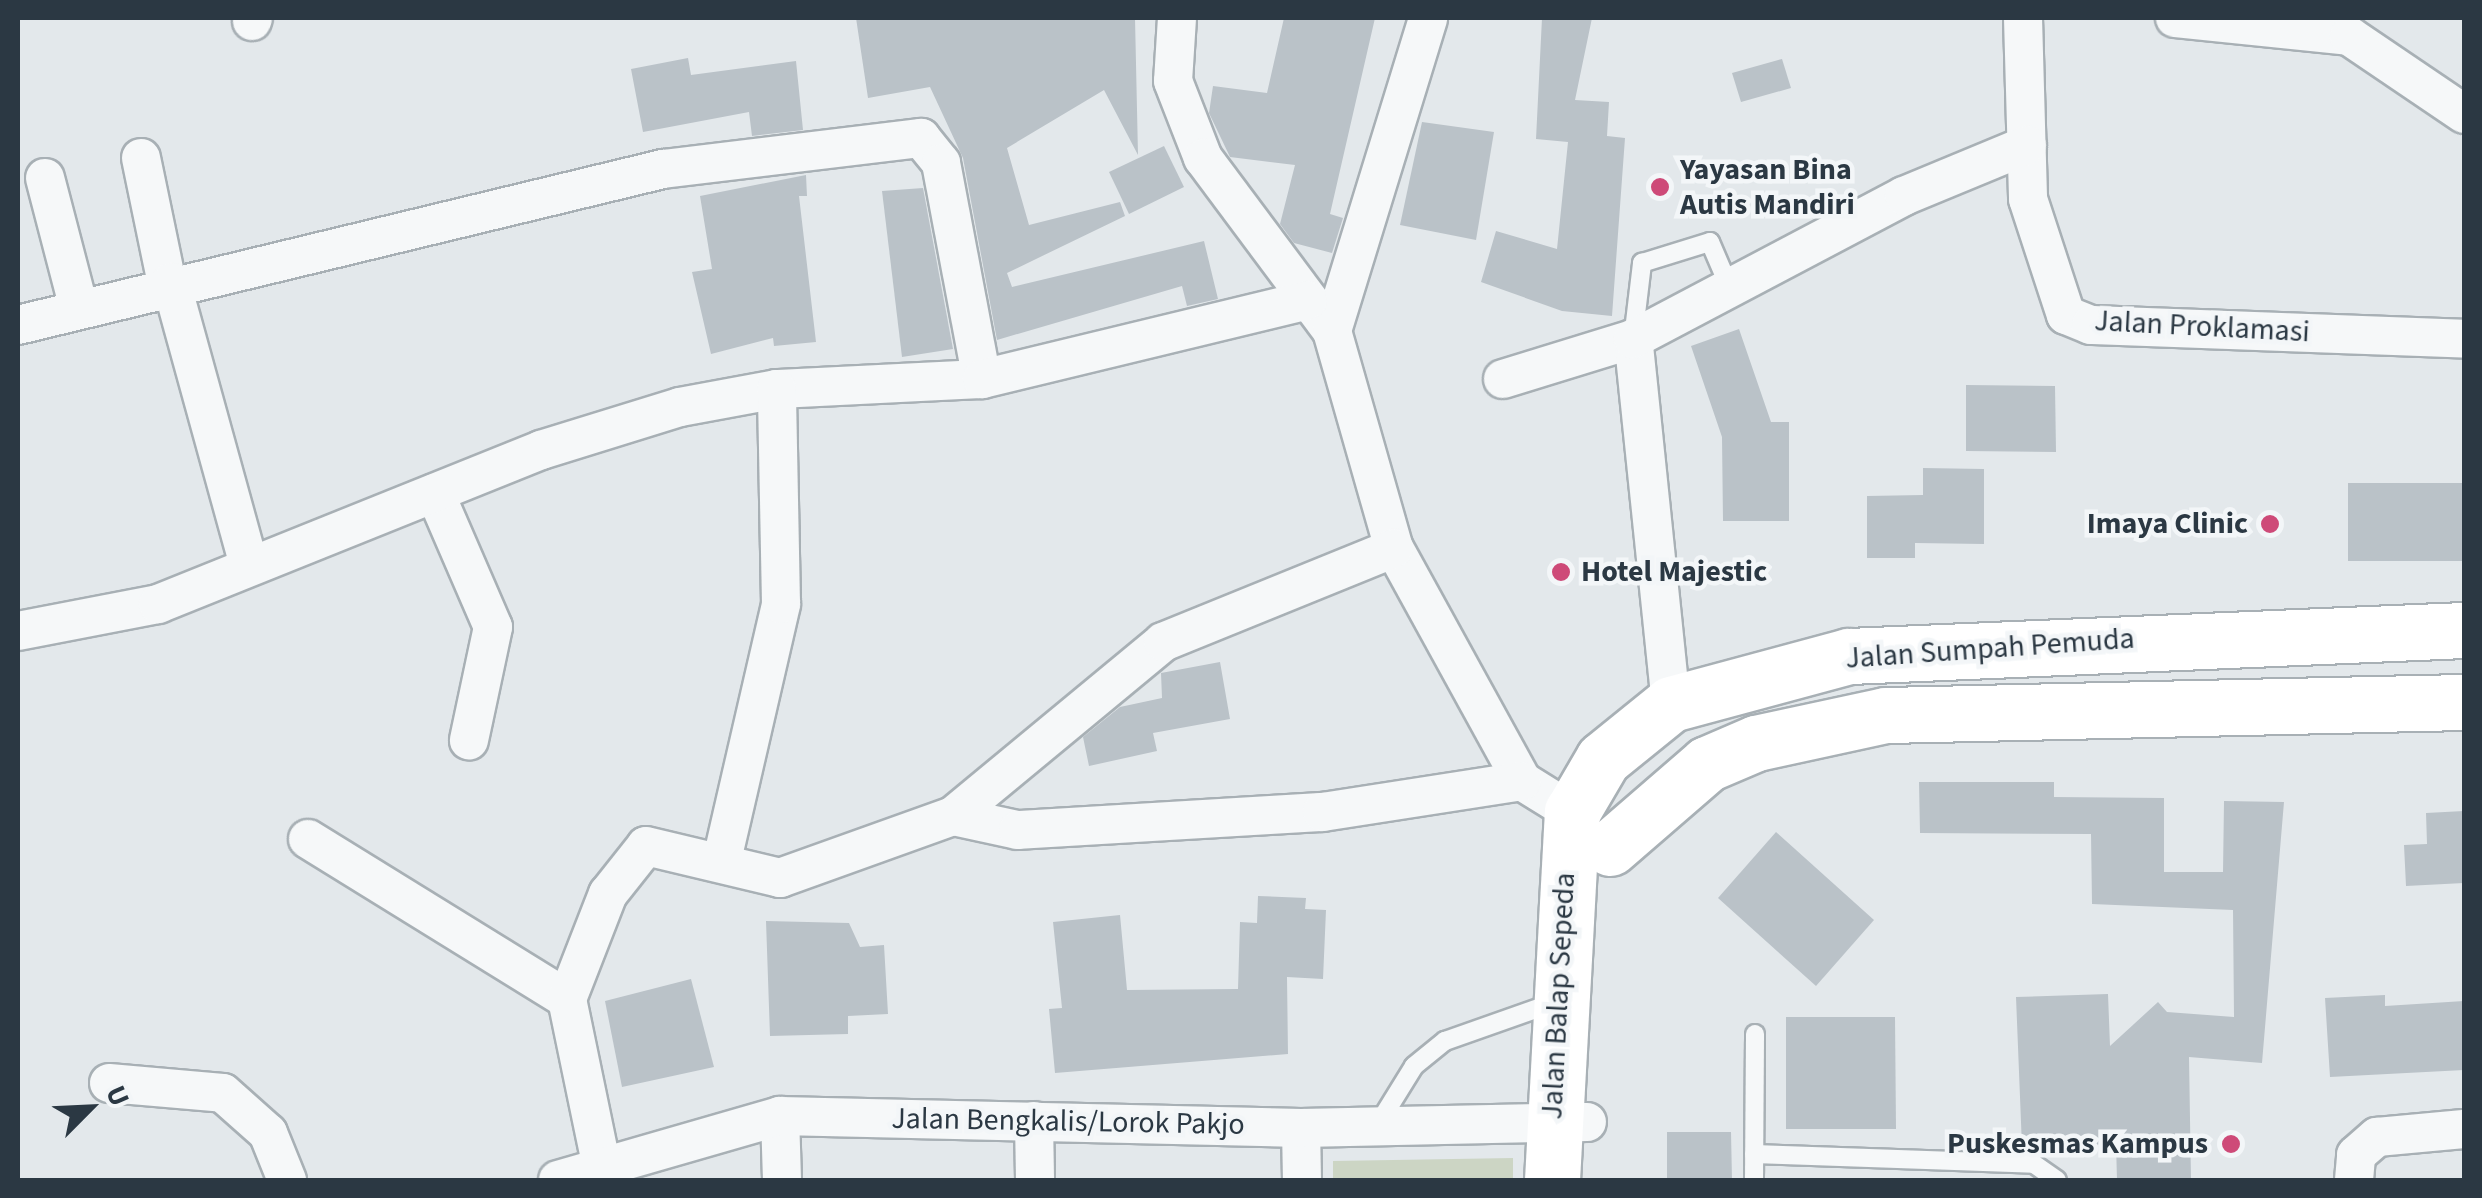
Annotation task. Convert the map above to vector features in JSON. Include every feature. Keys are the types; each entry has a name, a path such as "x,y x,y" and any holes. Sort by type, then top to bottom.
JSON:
{"main road":[{"name":"Jalan Sumpah Pemuda","path":"1591,830 1603,759 1671,704 1850,656 2464,630"},
{"name":"Jalan Sumpah Pemuda","path":"1591,830 1707,764 1756,744 1886,716 2464,702"},
{"name":"Jalan Balap Sepeda","path":"1552,1180 1570,1122 1573,1002 1591,830"},
{"name":"Jalan Balap Sepeda","path":"1570,1122 1587,1180"}],"street":[{"path":"1177,18 1173,81 1203,158 1332,330 1394,548 1522,780 1591,830"},
{"path":"1332,330 1428,18"},
{"name":"Jalan Proklamasi","path":"2023,18 2028,200 2066,316 2091,325 2464,339"},
{"path":"2175,18 2351,27 2464,114"},
{"path":"18,324 169,283 663,169 921,138 941,163 982,379"},
{"path":"1503,378 1634,339 1904,196 2026,145"},
{"path":"141,158 169,283 248,562"},
{"path":"45,178 78,305"},
{"path":"18,631 158,604 248,562 680,406 777,389 982,379 1308,300"},
{"path":"1634,339 1671,704"},
{"path":"722,860 780,604 777,389"},
{"path":"435,494 493,627 469,740"},
{"path":"602,1168 567,1000 626,863 655,843 780,878 807,875 953,816 1163,642 1394,548"},
{"path":"953,816 1018,830 1303,813 1522,780"},
{"path":"308,839 567,1000"},
{"path":"109,1083 224,1094 247,1106 286,1180"},
{"path":"780,1116 782,1180"},
{"name":"Jalan Bengkalis/Lorok Pakjo","path":"558,1180 780,1116 1301,1128 1570,1122"},
{"path":"1034,1121 1035,1180"},
{"path":"1301,1128 1302,1180"},
{"path":"2358,1164 2408,1131 2464,1129"}],"lane":[{"path":"1634,339 1642,263 1710,242 1731,291"},
{"path":"1376,1126 1414,1066 1446,1041 1573,1002"},
{"path":"1754,1180 1755,1034"},
{"path":"1754,1154 2034,1164 2058,1180"}],"green space":[{"path":"1513,1158 1513,1180 1333,1180 1333,1161"}],"building":[{"path":"856,18 1135,18 1138,155 1104,90 1007,148 1029,225 1120,202 1125,216 1007,273 1012,287 1204,241 1218,299 1187,306 1182,286 997,340 963,158 930,87 868,98"},
{"path":"1284,18 1375,18 1330,214 1343,218 1332,253 1294,243 1280,224 1295,165 1230,157 1209,113 1213,86 1267,93"},
{"path":"1542,18 1592,18 1575,100 1609,102 1607,136 1625,138 1612,316 1562,311 1481,282 1496,231 1557,249 1568,142 1536,139"},
{"path":"688,58 691,75 796,61 803,130 752,136 749,112 643,132 631,69"},
{"path":"1782,59 1791,88 1741,102 1732,73"},
{"path":"1422,122 1494,132 1476,240 1400,225"},
{"path":"1164,146 1184,187 1129,214 1109,172"},
{"path":"806,175 807,196 799,196 816,342 774,346 773,338 711,354 692,272 712,269 700,196"},
{"path":"923,188 953,349 902,357 882,191"},
{"path":"1739,329 1771,422 1789,422 1789,521 1723,521 1722,437 1691,346"},
{"path":"1966,385 2055,386 2056,452 1966,451"},
{"path":"1923,468 1984,469 1984,544 1915,543 1915,558 1867,558 1867,496 1923,495"},
{"path":"2348,483 2464,483 2464,561 2348,561"},
{"path":"1220,662 1230,719 1153,733 1157,751 1089,766 1083,737 1120,707 1162,698 1161,673"},
{"path":"1919,782 2054,782 2054,797 2164,798 2164,872 2223,872 2224,801 2284,802 2262,1063 2189,1057 2191,1180 2117,1180 2116,1144 2022,1147 2016,997 2108,994 2110,1046 2158,1002 2167,1012 2234,1017 2233,910 2092,904 2091,834 1920,833"},
{"path":"2464,811 2464,883 2406,886 2404,845 2427,844 2426,813"},
{"path":"1776,832 1874,920 1816,986 1718,898"},
{"path":"1258,896 1306,898 1305,909 1326,910 1323,979 1287,977 1288,1054 1055,1073 1049,1009 1062,1008 1053,922 1120,915 1127,990 1238,989 1240,922 1257,923"},
{"path":"766,921 849,923 860,947 884,945 888,1014 848,1016 848,1034 770,1036"},
{"path":"691,979 714,1067 622,1087 605,1001"},
{"path":"2385,995 2385,1006 2464,1001 2464,1070 2330,1077 2325,998"},
{"path":"1786,1017 1895,1017 1896,1129 1786,1129"},
{"path":"1667,1132 1731,1132 1732,1180 1667,1180"}],"place":[{"name":"Yayasan Bina Autis Mandiri","path":"1660,187"},
{"name":"Imaya Clinic","path":"2270,524"},
{"name":"Hotel Majestic","path":"1561,572"},
{"name":"Puskesmas Kampus","path":"2231,1144"}]}
